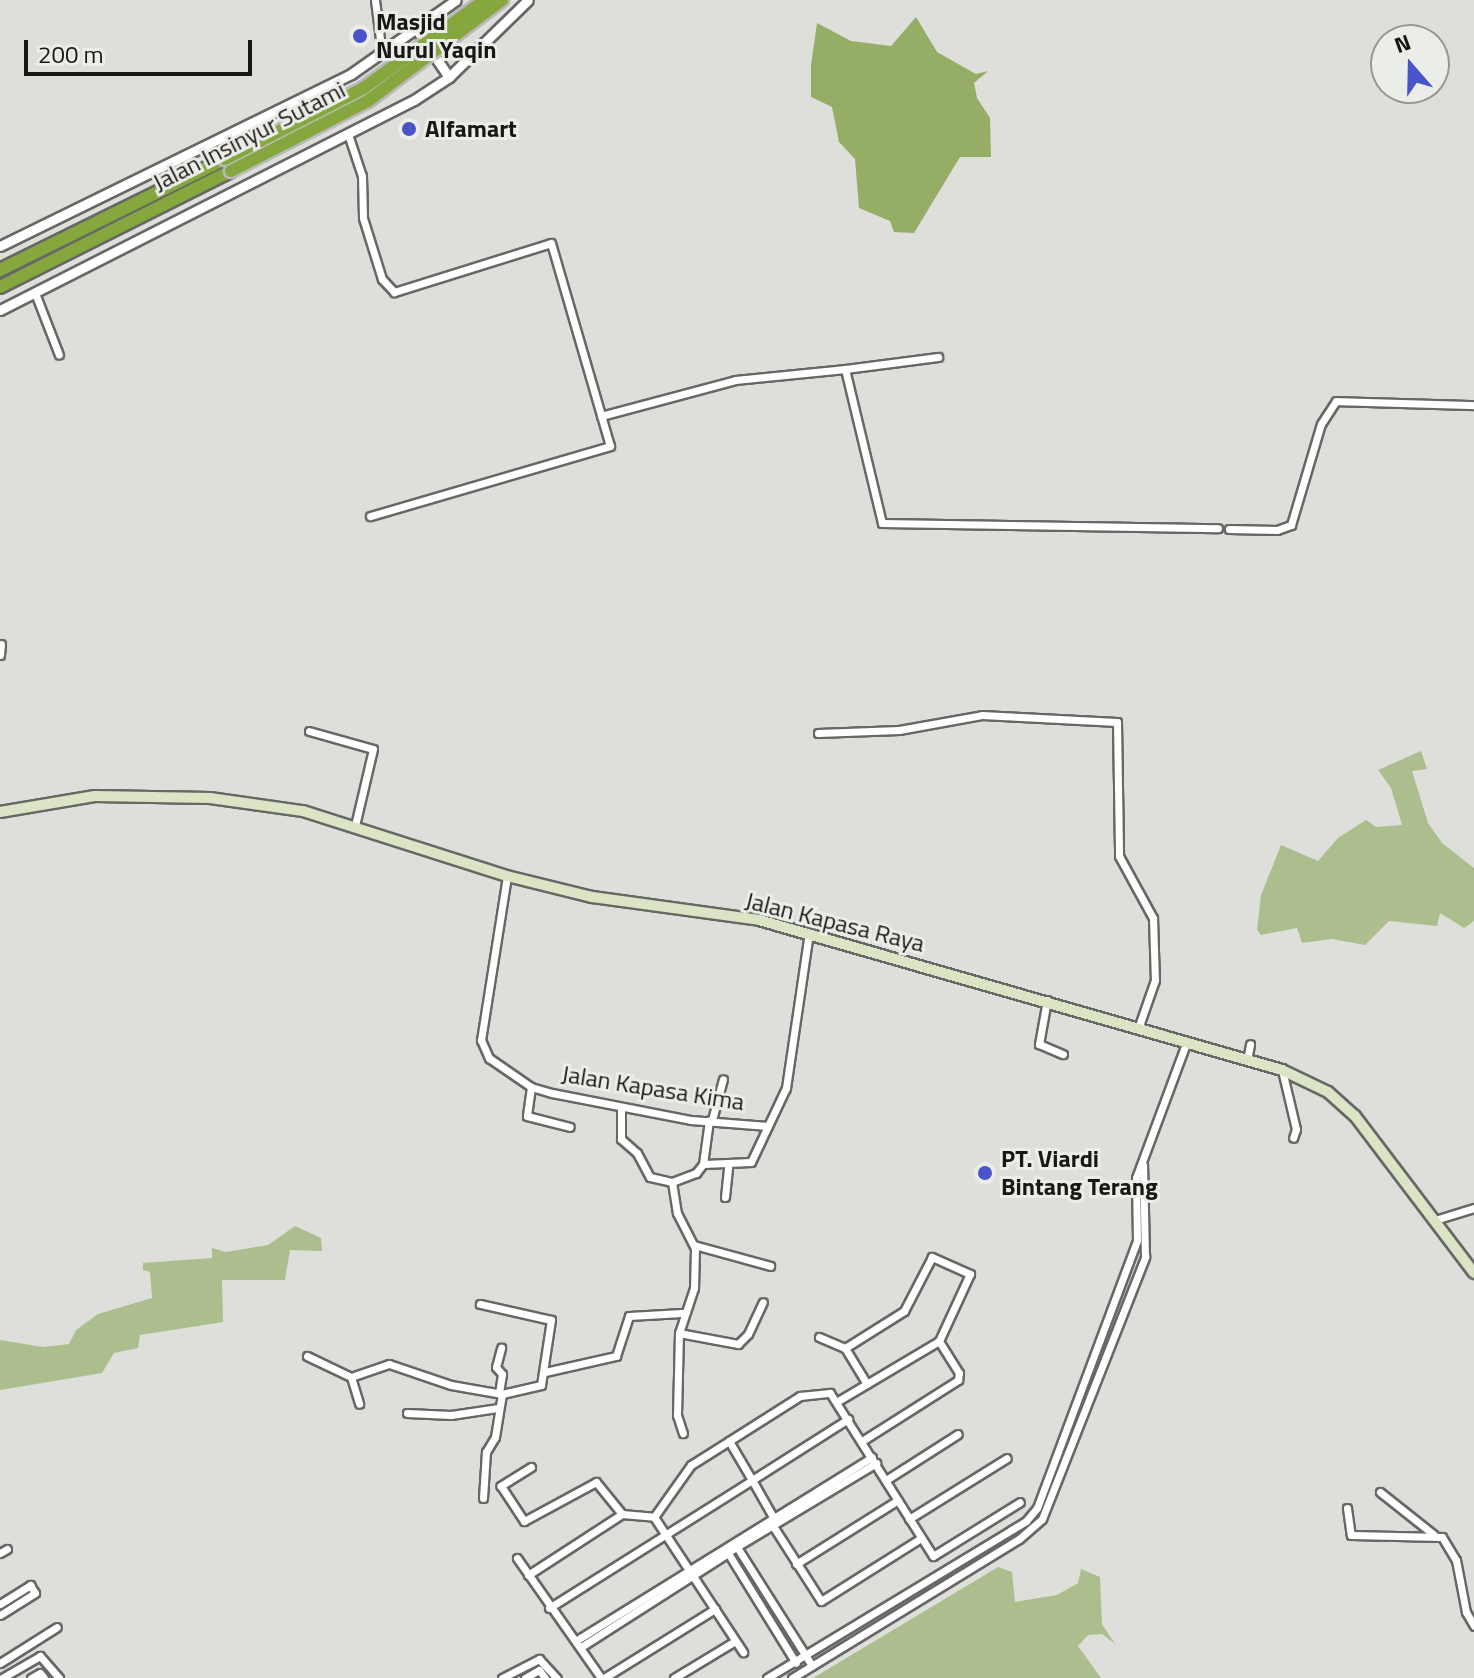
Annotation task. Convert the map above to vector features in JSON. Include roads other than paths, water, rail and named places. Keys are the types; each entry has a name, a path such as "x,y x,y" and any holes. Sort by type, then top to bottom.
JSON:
{"highway":[{"name":"Jalan Insinyur Sutami","path":"0,287 362,89 485,0"},
{"name":"Jalan Insinyur Sutami","path":"0,270 368,101 502,0"}],"main road":[{"name":"Jalan Kapasa Raya","path":"0,812 95,796 210,798 303,811 507,876 592,897 759,920 809,933 1139,1026 1282,1070 1345,1105 1474,1273"}],"street":[{"path":"375,0 382,55"},
{"path":"0,246 382,55 456,0"},
{"path":"0,310 348,134 449,77 528,0"},
{"path":"417,30 449,77"},
{"path":"348,134 362,176 363,218 382,279 394,292 551,243 610,446 370,516"},
{"path":"35,293 59,355"},
{"path":"601,416 735,380 938,357"},
{"path":"845,369 882,523 1218,528"},
{"path":"1229,529 1277,530 1291,525 1321,424 1336,401 1474,405"},
{"path":"0,655 1,644"},
{"path":"818,733 899,730 982,715 1117,722 1119,856 1153,918 1155,980 1139,1026"},
{"path":"309,731 373,749 355,826"},
{"name":"Jalan Kapasa Kima","path":"507,876 481,1046 531,1087 621,1108 768,1126"},
{"path":"703,1164 728,1167 751,1162 786,1088 809,933"},
{"path":"1047,1000 1039,1044 1063,1054"},
{"path":"767,1678 1026,1521 1037,1508 1137,1240 1136,1178 1187,1041"},
{"path":"1247,1060 1250,1044"},
{"path":"1282,1070 1296,1129 1293,1138"},
{"path":"621,1108 623,1142 637,1153 649,1177 670,1182 696,1173 703,1164 723,1079"},
{"path":"531,1087 527,1116 570,1127"},
{"path":"792,1678 1019,1539 1042,1519 1145,1257 1143,1165"},
{"path":"725,1197 728,1167"},
{"path":"670,1182 677,1213 694,1245 694,1288 682,1313 679,1333 677,1415 683,1433"},
{"path":"1435,1220 1474,1208"},
{"path":"694,1245 770,1266"},
{"path":"838,1401 939,1341 970,1274 935,1256 904,1311 845,1348"},
{"path":"679,1333 738,1344 748,1334 763,1302"},
{"path":"307,1356 351,1377 391,1364 451,1385 501,1393 533,1391 545,1372 551,1320 480,1304"},
{"path":"545,1372 616,1356 629,1316 682,1313"},
{"path":"819,1337 845,1348 867,1384"},
{"path":"862,1441 958,1380 959,1373 939,1341"},
{"path":"483,1498 486,1452 495,1437 501,1393 502,1374 496,1367 501,1348"},
{"path":"351,1377 359,1404"},
{"path":"654,1517 691,1465 800,1396 830,1393 838,1401 933,1556 1020,1502"},
{"path":"407,1413 451,1415 498,1408"},
{"path":"549,1608 848,1419"},
{"path":"886,1480 958,1434"},
{"path":"729,1441 796,1564 823,1600 921,1538"},
{"path":"909,1519 1007,1458"},
{"path":"579,1643 874,1460"},
{"path":"531,1467 501,1486 524,1521 596,1482 622,1514"},
{"path":"1380,1492 1433,1534"},
{"path":"796,1564 898,1500"},
{"path":"1347,1508 1351,1535 1433,1534 1442,1537 1452,1551 1466,1612 1474,1626"},
{"path":"528,1575 622,1514 654,1517 743,1652"},
{"path":"735,1544 812,1666"},
{"path":"727,1550 801,1673"},
{"path":"517,1558 549,1608 579,1643 602,1678 715,1609"},
{"path":"0,1604 30,1585 35,1593 0,1615"},
{"path":"0,1663 57,1627"},
{"path":"674,1678 735,1641"},
{"path":"31,1678 42,1676 40,1656"},
{"path":"2,1678 40,1656"},
{"path":"40,1656 59,1678"},
{"path":"539,1659 539,1670 545,1678"},
{"path":"502,1678 539,1659"},
{"path":"539,1659 557,1678"},
{"path":"525,1678 539,1670"}],"place":[{"name":"Masjid Nurul Yaqin","path":"360,36"},
{"name":"Alfamart","path":"409,129"},
{"name":"PT. Viardi Bintang Terang","path":"985,1173"}]}
